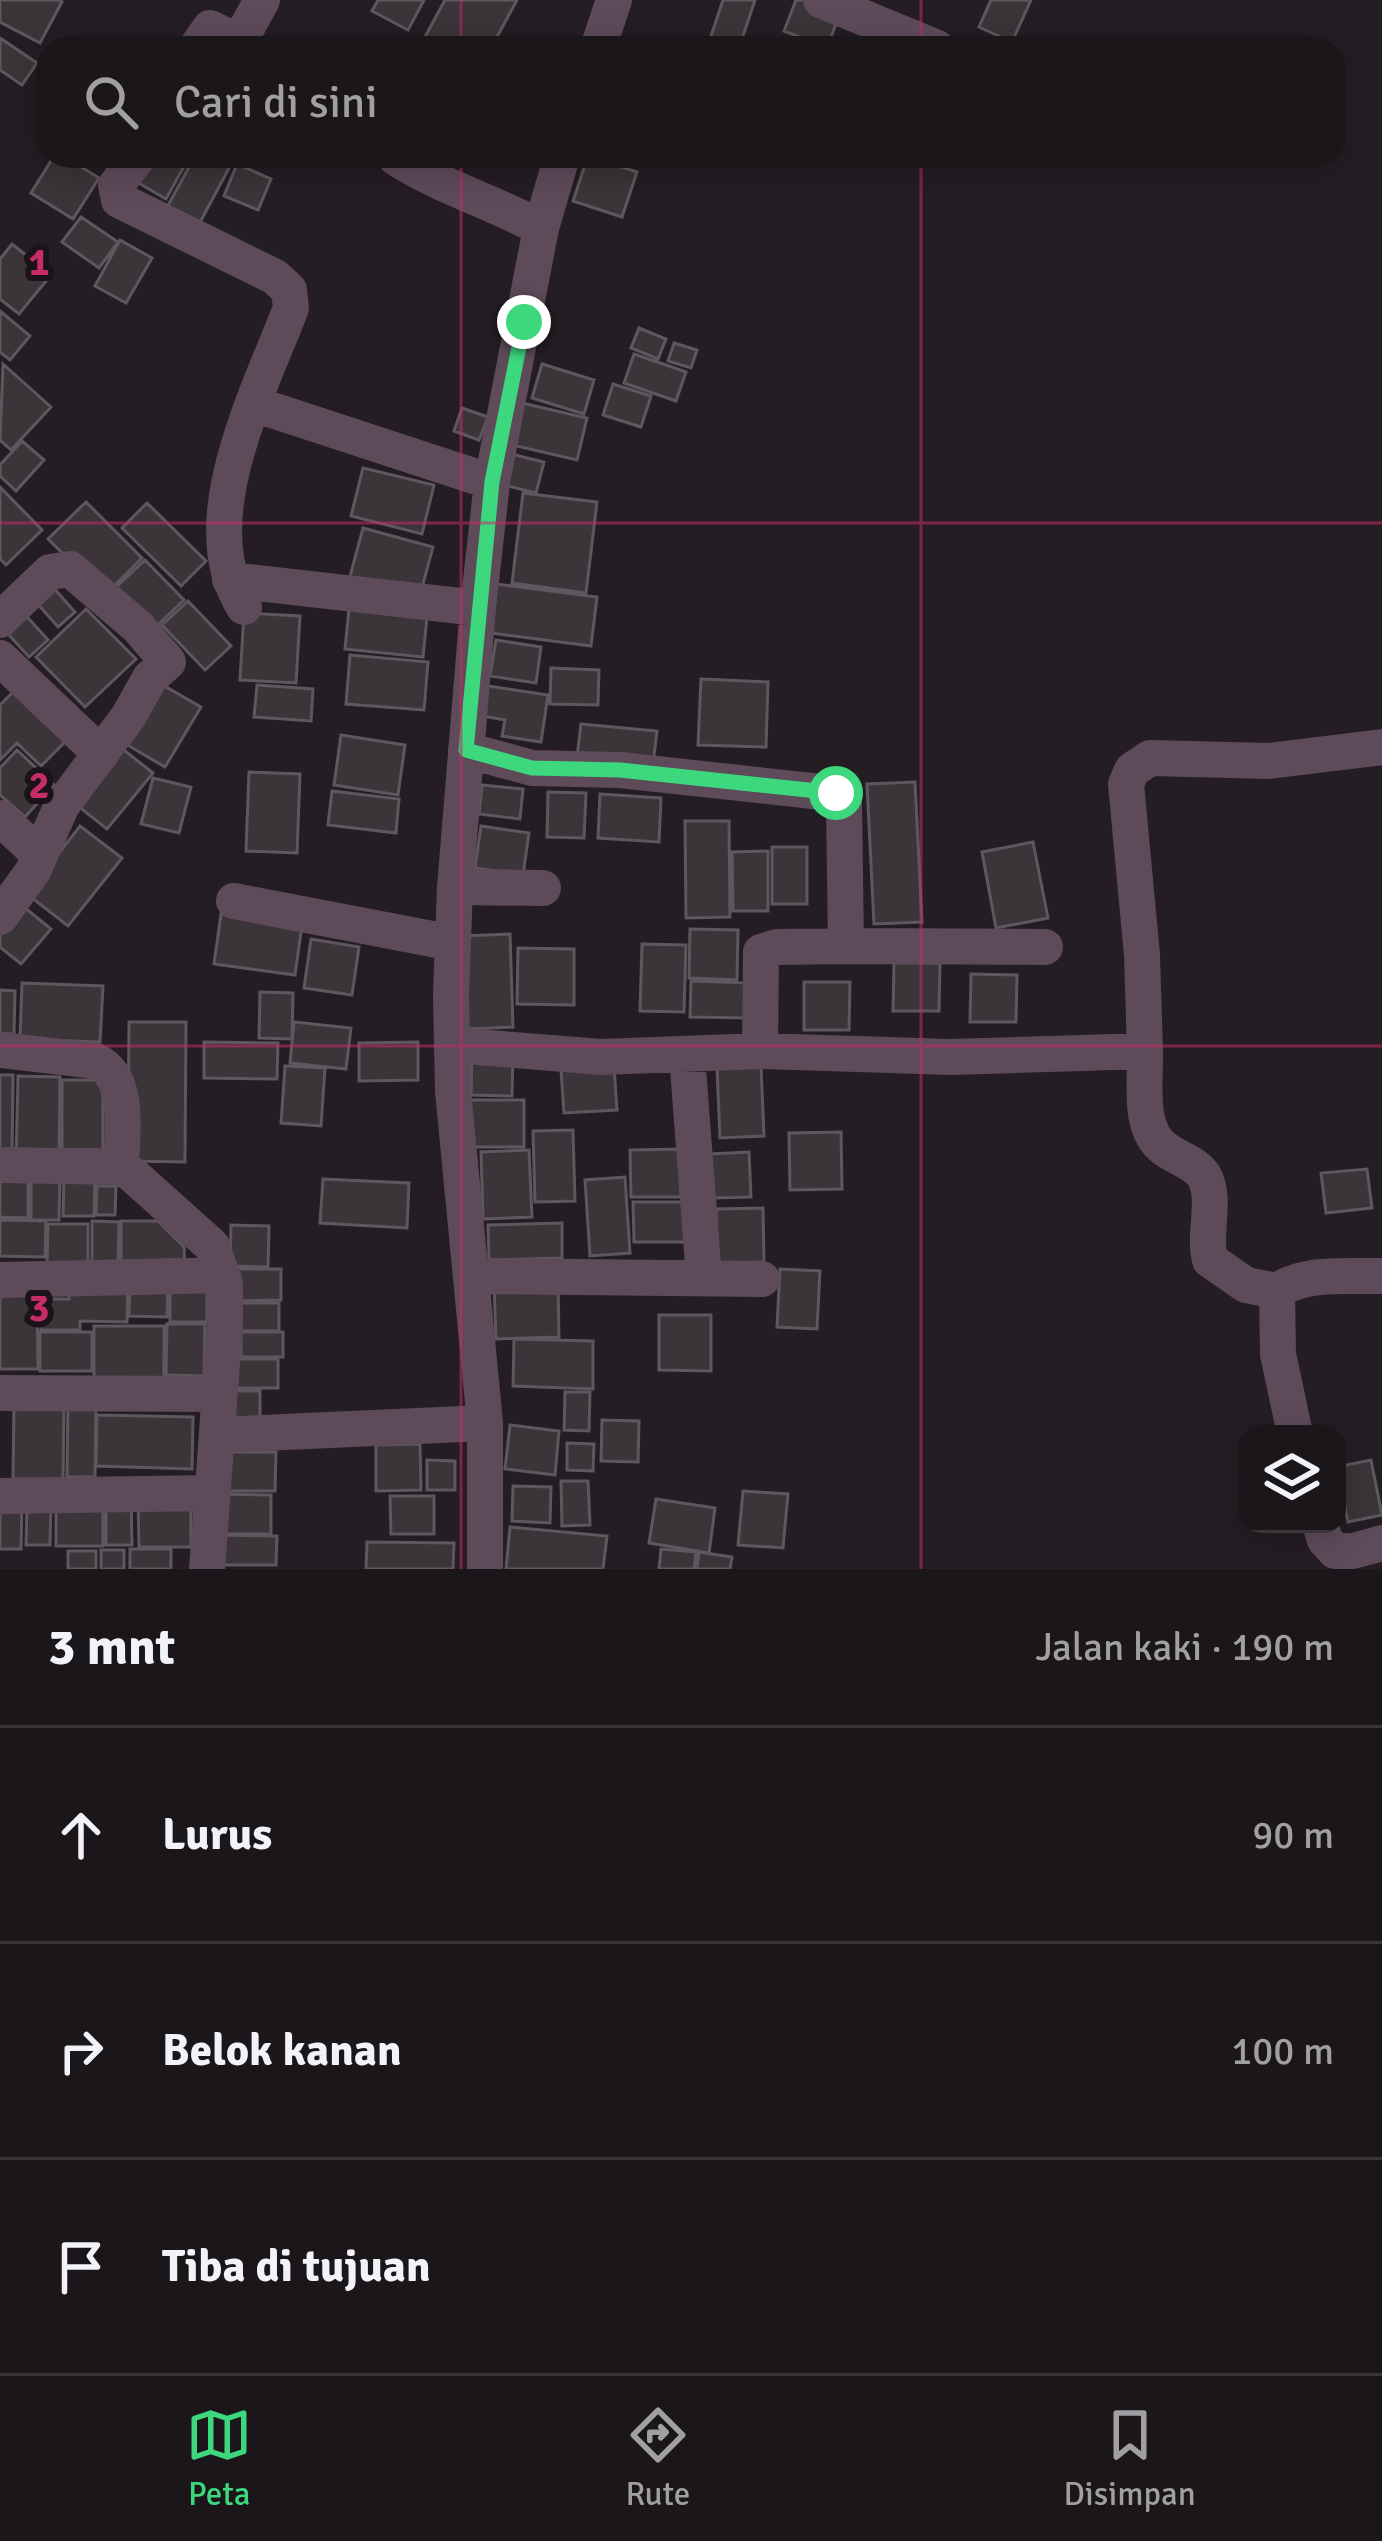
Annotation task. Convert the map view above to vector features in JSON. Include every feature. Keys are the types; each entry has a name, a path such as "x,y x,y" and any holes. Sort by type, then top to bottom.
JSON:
{"street":[{"path":"241,36 262,0"},
{"path":"602,36 614,0"},
{"path":"821,0 908,36"},
{"path":"203,36 208,28 228,36"},
{"path":"129,168 116,185 119,200 275,278 289,290 291,308 239,442 226,504 237,594 478,608"},
{"path":"412,168 541,228"},
{"path":"484,1569 485,1423 452,1045 455,886 492,482 541,228 558,168"},
{"path":"254,404 492,482"},
{"path":"0,620 50,572 70,569 138,627 168,662 150,679 62,805 23,889 0,917"},
{"path":"0,658 101,754"},
{"path":"1382,747 1269,760 1150,758 1132,770 1126,784 1142,956 1148,1127 1162,1148 1200,1170 1206,1180 1210,1260 1246,1285 1277,1291 1289,1282 1308,1279 1382,1276"},
{"path":"466,750 532,768 620,770 840,794 844,803 846,946"},
{"path":"0,818 40,855"},
{"path":"455,886 543,887"},
{"path":"234,901 453,943"},
{"path":"760,1051 761,952 777,947 1045,947"},
{"path":"452,1045 602,1057 760,1051 951,1058 1145,1051"},
{"path":"0,1050 97,1061 108,1067 117,1080 121,1167"},
{"path":"687,1054 704,1278"},
{"path":"0,1165 121,1167 204,1237 219,1259 226,1322 208,1569"},
{"path":"0,1280 223,1275"},
{"path":"472,1276 762,1279"},
{"path":"1277,1291 1278,1354 1293,1425"},
{"path":"0,1393 218,1394"},
{"path":"218,1435 485,1423"},
{"path":"0,1496 213,1493"},
{"path":"1323,1533 1335,1550 1353,1551 1382,1543"}],"building":[{"path":"0,0 62,2 44,36 36,36 36,41 0,22"},
{"path":"378,0 424,0 408,30 372,11"},
{"path":"445,0 517,0 498,36 426,36"},
{"path":"723,0 755,0 743,36 711,36"},
{"path":"796,0 812,0 841,11 831,36 784,31"},
{"path":"991,0 1031,0 1015,36 999,36 979,27"},
{"path":"0,38 36,62 22,85 0,70"},
{"path":"47,168 83,168 99,178 73,219 31,193"},
{"path":"136,168 183,168 166,199 130,178"},
{"path":"188,168 229,168 197,228 165,211"},
{"path":"235,168 271,179 258,210 224,196"},
{"path":"584,168 637,172 622,217 573,201"},
{"path":"81,217 118,242 99,268 62,242"},
{"path":"120,240 152,258 126,303 95,286"},
{"path":"12,244 51,275 19,314 0,299 0,259"},
{"path":"0,311 30,336 10,360 0,352"},
{"path":"639,328 666,339 658,359 631,348"},
{"path":"674,343 697,350 691,368 668,361"},
{"path":"634,354 686,372 676,401 624,383"},
{"path":"3,364 51,407 11,450 0,440"},
{"path":"542,364 594,380 584,414 532,398"},
{"path":"613,384 651,396 641,427 603,415"},
{"path":"522,403 587,418 577,460 512,445"},
{"path":"462,408 488,417 479,440 454,431"},
{"path":"22,441 44,460 16,491 0,476 0,465"},
{"path":"511,454 544,462 536,493 504,485"},
{"path":"363,468 434,485 422,534 351,516"},
{"path":"0,487 42,530 6,565 0,559"},
{"path":"523,493 597,502 586,593 512,583"},
{"path":"86,502 142,558 105,595 48,539"},
{"path":"147,503 206,561 181,586 122,528"},
{"path":"363,528 433,547 419,599 349,580"},
{"path":"145,560 184,600 149,633 110,593"},
{"path":"496,584 597,597 591,646 490,633"},
{"path":"52,586 75,612 58,627 35,601"},
{"path":"350,599 428,607 423,657 345,649"},
{"path":"188,601 231,646 205,670 162,625"},
{"path":"19,608 48,640 29,657 0,625"},
{"path":"86,609 136,659 85,707 36,657"},
{"path":"244,613 300,616 296,683 240,680"},
{"path":"496,640 541,647 536,683 490,676"},
{"path":"350,655 428,662 424,710 346,704"},
{"path":"551,668 599,670 598,705 550,704"},
{"path":"701,679 768,682 766,747 698,745"},
{"path":"154,680 201,707 165,767 119,740"},
{"path":"257,685 313,689 311,721 254,717"},
{"path":"481,685 548,695 541,742 502,736 505,720 477,715"},
{"path":"18,687 69,738 41,766 17,743 0,760 0,705"},
{"path":"581,724 657,731 653,764 577,757"},
{"path":"341,735 405,745 398,795 334,785"},
{"path":"115,743 153,773 107,829 69,799"},
{"path":"17,750 54,785 25,817 0,795 0,768"},
{"path":"249,772 300,774 297,853 246,851"},
{"path":"153,778 191,787 179,833 141,824"},
{"path":"915,782 922,922 874,924 867,784"},
{"path":"482,785 523,789 520,819 479,814"},
{"path":"332,791 399,799 396,833 328,825"},
{"path":"548,792 586,793 584,838 547,837"},
{"path":"600,794 661,798 659,842 598,838"},
{"path":"685,821 729,821 730,917 686,918"},
{"path":"80,826 122,858 68,926 27,894"},
{"path":"481,826 529,833 523,875 475,868"},
{"path":"1033,842 1048,918 996,928 982,852"},
{"path":"772,847 807,847 807,904 772,904"},
{"path":"768,851 768,911 733,911 732,852"},
{"path":"19,903 51,929 21,964 0,947 0,926"},
{"path":"221,914 302,925 295,975 214,964"},
{"path":"690,929 738,930 737,980 689,978"},
{"path":"510,934 513,1027 466,1029 463,936"},
{"path":"311,939 359,947 352,995 304,988"},
{"path":"642,944 686,945 684,1012 640,1011"},
{"path":"518,948 574,949 574,1005 517,1004"},
{"path":"894,963 940,963 939,1011 893,1011"},
{"path":"971,974 1017,975 1016,1022 970,1022"},
{"path":"691,981 749,983 749,1018 690,1017"},
{"path":"804,982 850,982 849,1030 804,1030"},
{"path":"22,983 103,986 100,1042 20,1039"},
{"path":"0,990 15,991 14,1034 0,1034"},
{"path":"260,992 293,993 292,1039 259,1038"},
{"path":"129,1022 186,1022 185,1162 128,1161"},
{"path":"294,1022 351,1028 346,1069 290,1063"},
{"path":"204,1042 278,1043 277,1079 204,1078"},
{"path":"418,1042 418,1080 359,1081 359,1043"},
{"path":"472,1051 513,1052 512,1096 471,1095"},
{"path":"285,1066 325,1068 321,1126 281,1123"},
{"path":"614,1066 617,1110 564,1113 561,1070"},
{"path":"761,1067 764,1136 720,1138 717,1069"},
{"path":"0,1075 13,1075 12,1155 0,1154"},
{"path":"18,1076 60,1077 59,1164 16,1164"},
{"path":"62,1080 103,1080 103,1150 62,1150"},
{"path":"468,1100 524,1100 524,1147 468,1147"},
{"path":"573,1130 575,1201 535,1202 533,1131"},
{"path":"841,1132 842,1189 790,1190 789,1133"},
{"path":"681,1149 681,1197 631,1197 630,1150"},
{"path":"529,1150 532,1217 483,1219 481,1152"},
{"path":"749,1152 751,1197 712,1198 710,1154"},
{"path":"1367,1169 1372,1208 1326,1213 1321,1173"},
{"path":"64,1175 95,1175 94,1216 63,1216"},
{"path":"625,1177 630,1253 590,1256 585,1180"},
{"path":"323,1179 409,1183 407,1228 320,1223"},
{"path":"0,1180 28,1180 28,1218 0,1217"},
{"path":"31,1180 60,1180 59,1220 31,1220"},
{"path":"97,1186 116,1186 115,1215 96,1215"},
{"path":"633,1202 685,1202 685,1242 634,1242"},
{"path":"763,1208 764,1262 717,1263 716,1209"},
{"path":"0,1220 46,1221 45,1257 0,1256"},
{"path":"92,1221 119,1222 118,1266 92,1266"},
{"path":"121,1221 158,1221 184,1247 185,1268 121,1267"},
{"path":"562,1223 562,1258 489,1260 488,1225"},
{"path":"48,1224 88,1224 88,1266 47,1266"},
{"path":"231,1225 269,1226 268,1267 230,1266"},
{"path":"233,1269 281,1269 281,1300 233,1301"},
{"path":"780,1269 820,1271 817,1329 777,1327"},
{"path":"130,1279 168,1279 167,1317 129,1316"},
{"path":"170,1280 207,1280 207,1322 170,1322"},
{"path":"558,1282 559,1337 496,1339 494,1284"},
{"path":"69,1283 128,1283 127,1322 80,1321 80,1330 41,1330 42,1299 69,1299"},
{"path":"0,1291 37,1291 38,1369 0,1369"},
{"path":"237,1303 279,1303 279,1331 237,1331"},
{"path":"659,1315 711,1315 711,1371 659,1370"},
{"path":"167,1324 205,1324 204,1376 166,1375"},
{"path":"94,1326 164,1326 164,1381 94,1381"},
{"path":"40,1332 92,1332 92,1371 40,1371"},
{"path":"241,1332 283,1332 283,1357 241,1357"},
{"path":"514,1339 593,1341 593,1389 513,1386"},
{"path":"227,1359 278,1359 278,1388 227,1388"},
{"path":"221,1391 260,1391 260,1422 220,1421"},
{"path":"565,1392 590,1392 589,1431 564,1430"},
{"path":"14,1400 64,1401 63,1479 13,1479"},
{"path":"68,1402 96,1402 95,1477 67,1477"},
{"path":"97,1415 193,1417 192,1469 96,1466"},
{"path":"602,1420 639,1421 638,1462 601,1461"},
{"path":"510,1425 559,1431 555,1475 505,1469"},
{"path":"567,1443 594,1444 593,1471 567,1470"},
{"path":"420,1444 421,1490 376,1491 376,1445"},
{"path":"228,1452 276,1452 275,1491 228,1491"},
{"path":"427,1460 455,1461 455,1490 427,1490"},
{"path":"1371,1460 1382,1515 1348,1522 1346,1465"},
{"path":"561,1481 588,1481 590,1525 562,1526"},
{"path":"513,1486 551,1487 550,1523 512,1521"},
{"path":"743,1491 788,1494 783,1548 738,1545"},
{"path":"218,1494 271,1495 271,1534 217,1534"},
{"path":"390,1496 434,1496 434,1534 391,1534"},
{"path":"106,1497 131,1497 132,1545 106,1545"},
{"path":"56,1499 103,1499 103,1546 56,1546"},
{"path":"191,1499 191,1547 139,1547 138,1500"},
{"path":"656,1499 715,1508 709,1553 649,1543"},
{"path":"0,1501 22,1501 21,1549 0,1549"},
{"path":"27,1505 51,1506 50,1545 26,1545"},
{"path":"510,1527 607,1536 603,1569 506,1569"},
{"path":"218,1535 277,1536 276,1565 217,1565"},
{"path":"367,1542 454,1543 453,1569 366,1569"},
{"path":"130,1549 171,1549 171,1569 130,1569"},
{"path":"661,1549 696,1552 694,1569 659,1569"},
{"path":"101,1550 124,1550 124,1569 101,1569"},
{"path":"68,1551 96,1551 96,1569 68,1569"},
{"path":"699,1552 732,1557 730,1569 697,1569"}],"route":[{"path":"524,322 492,482 466,750 532,768 620,770 836,793"}]}
